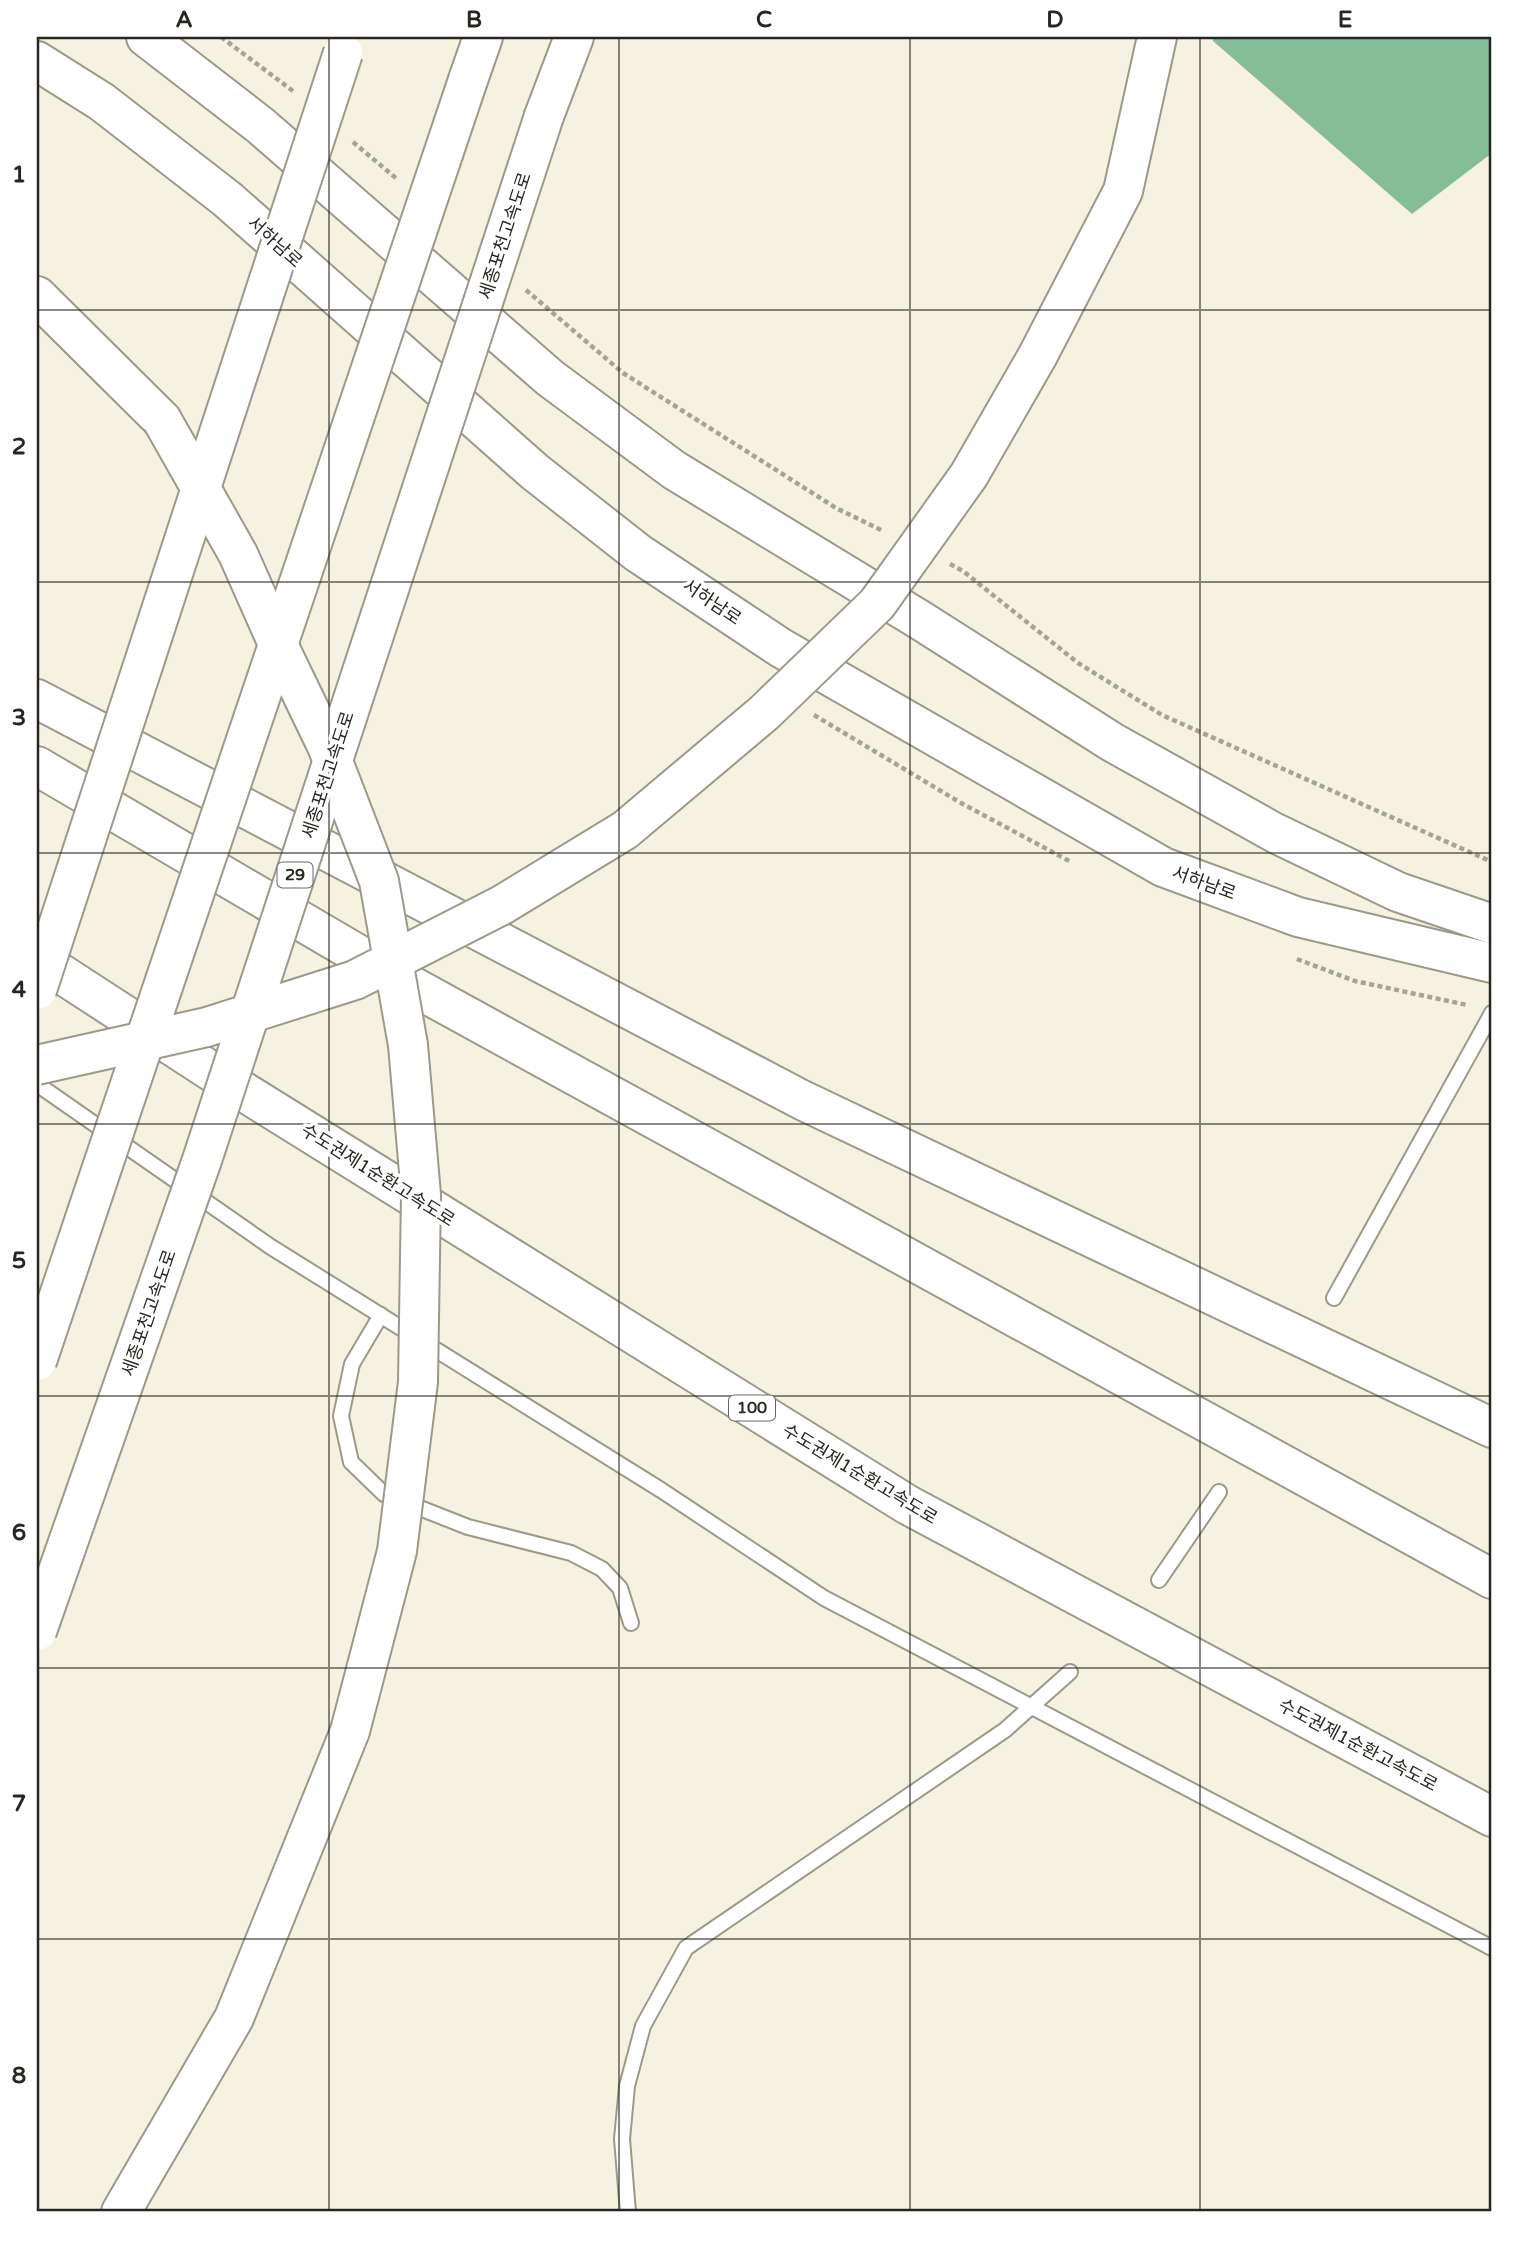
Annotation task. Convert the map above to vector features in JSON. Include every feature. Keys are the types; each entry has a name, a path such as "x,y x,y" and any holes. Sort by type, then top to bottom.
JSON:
{"main road":[{"path":"146,37 261,126 550,378 674,470 920,620 1112,742 1275,833 1398,892 1492,924"},
{"path":"37,1361 484,37"},
{"name":"세종포천고속도로","path":"37,1631 202,1160 544,116 574,37"},
{"path":"37,1065 207,1027 355,979 502,905 625,830 764,713 877,604 969,475 1038,355 1123,191 1157,37"},
{"path":"37,990 346,45"},
{"name":"서하남로","path":"37,61 102,102 227,199 535,472 638,553 781,648 1163,867 1298,918 1492,963"},
{"path":"37,296 162,420 238,554 327,746 379,881 408,1045 422,1195 418,1382 397,1551 350,1731 234,2018 121,2212"},
{"path":"37,699 802,1100 1492,1428"},
{"path":"37,766 412,986 1492,1579"},
{"name":"수도권제1순환고속도로","path":"37,958 216,1074 908,1505 1492,1817"}],"lane":[{"path":"1334,1298 1492,1013"},
{"path":"37,1084 271,1247 661,1490 824,1598 1492,1948"},
{"path":"381,1315 352,1364 341,1416 351,1462 384,1494 468,1527 571,1553 602,1569 620,1588 631,1623"},
{"path":"1159,1580 1219,1492"},
{"path":"628,2212 622,2139 627,2086 643,2026 686,1948 1005,1730 1070,1672"}],"path":[{"path":"221,37 300,97"},
{"path":"352,142 404,186"},
{"path":"519,284 623,373 836,508 894,537"},
{"path":"940,559 963,571 1078,663 1162,715 1492,862"}],"green space":[{"path":"1213,37 1492,37 1492,153 1412,214 1213,41"}]}
